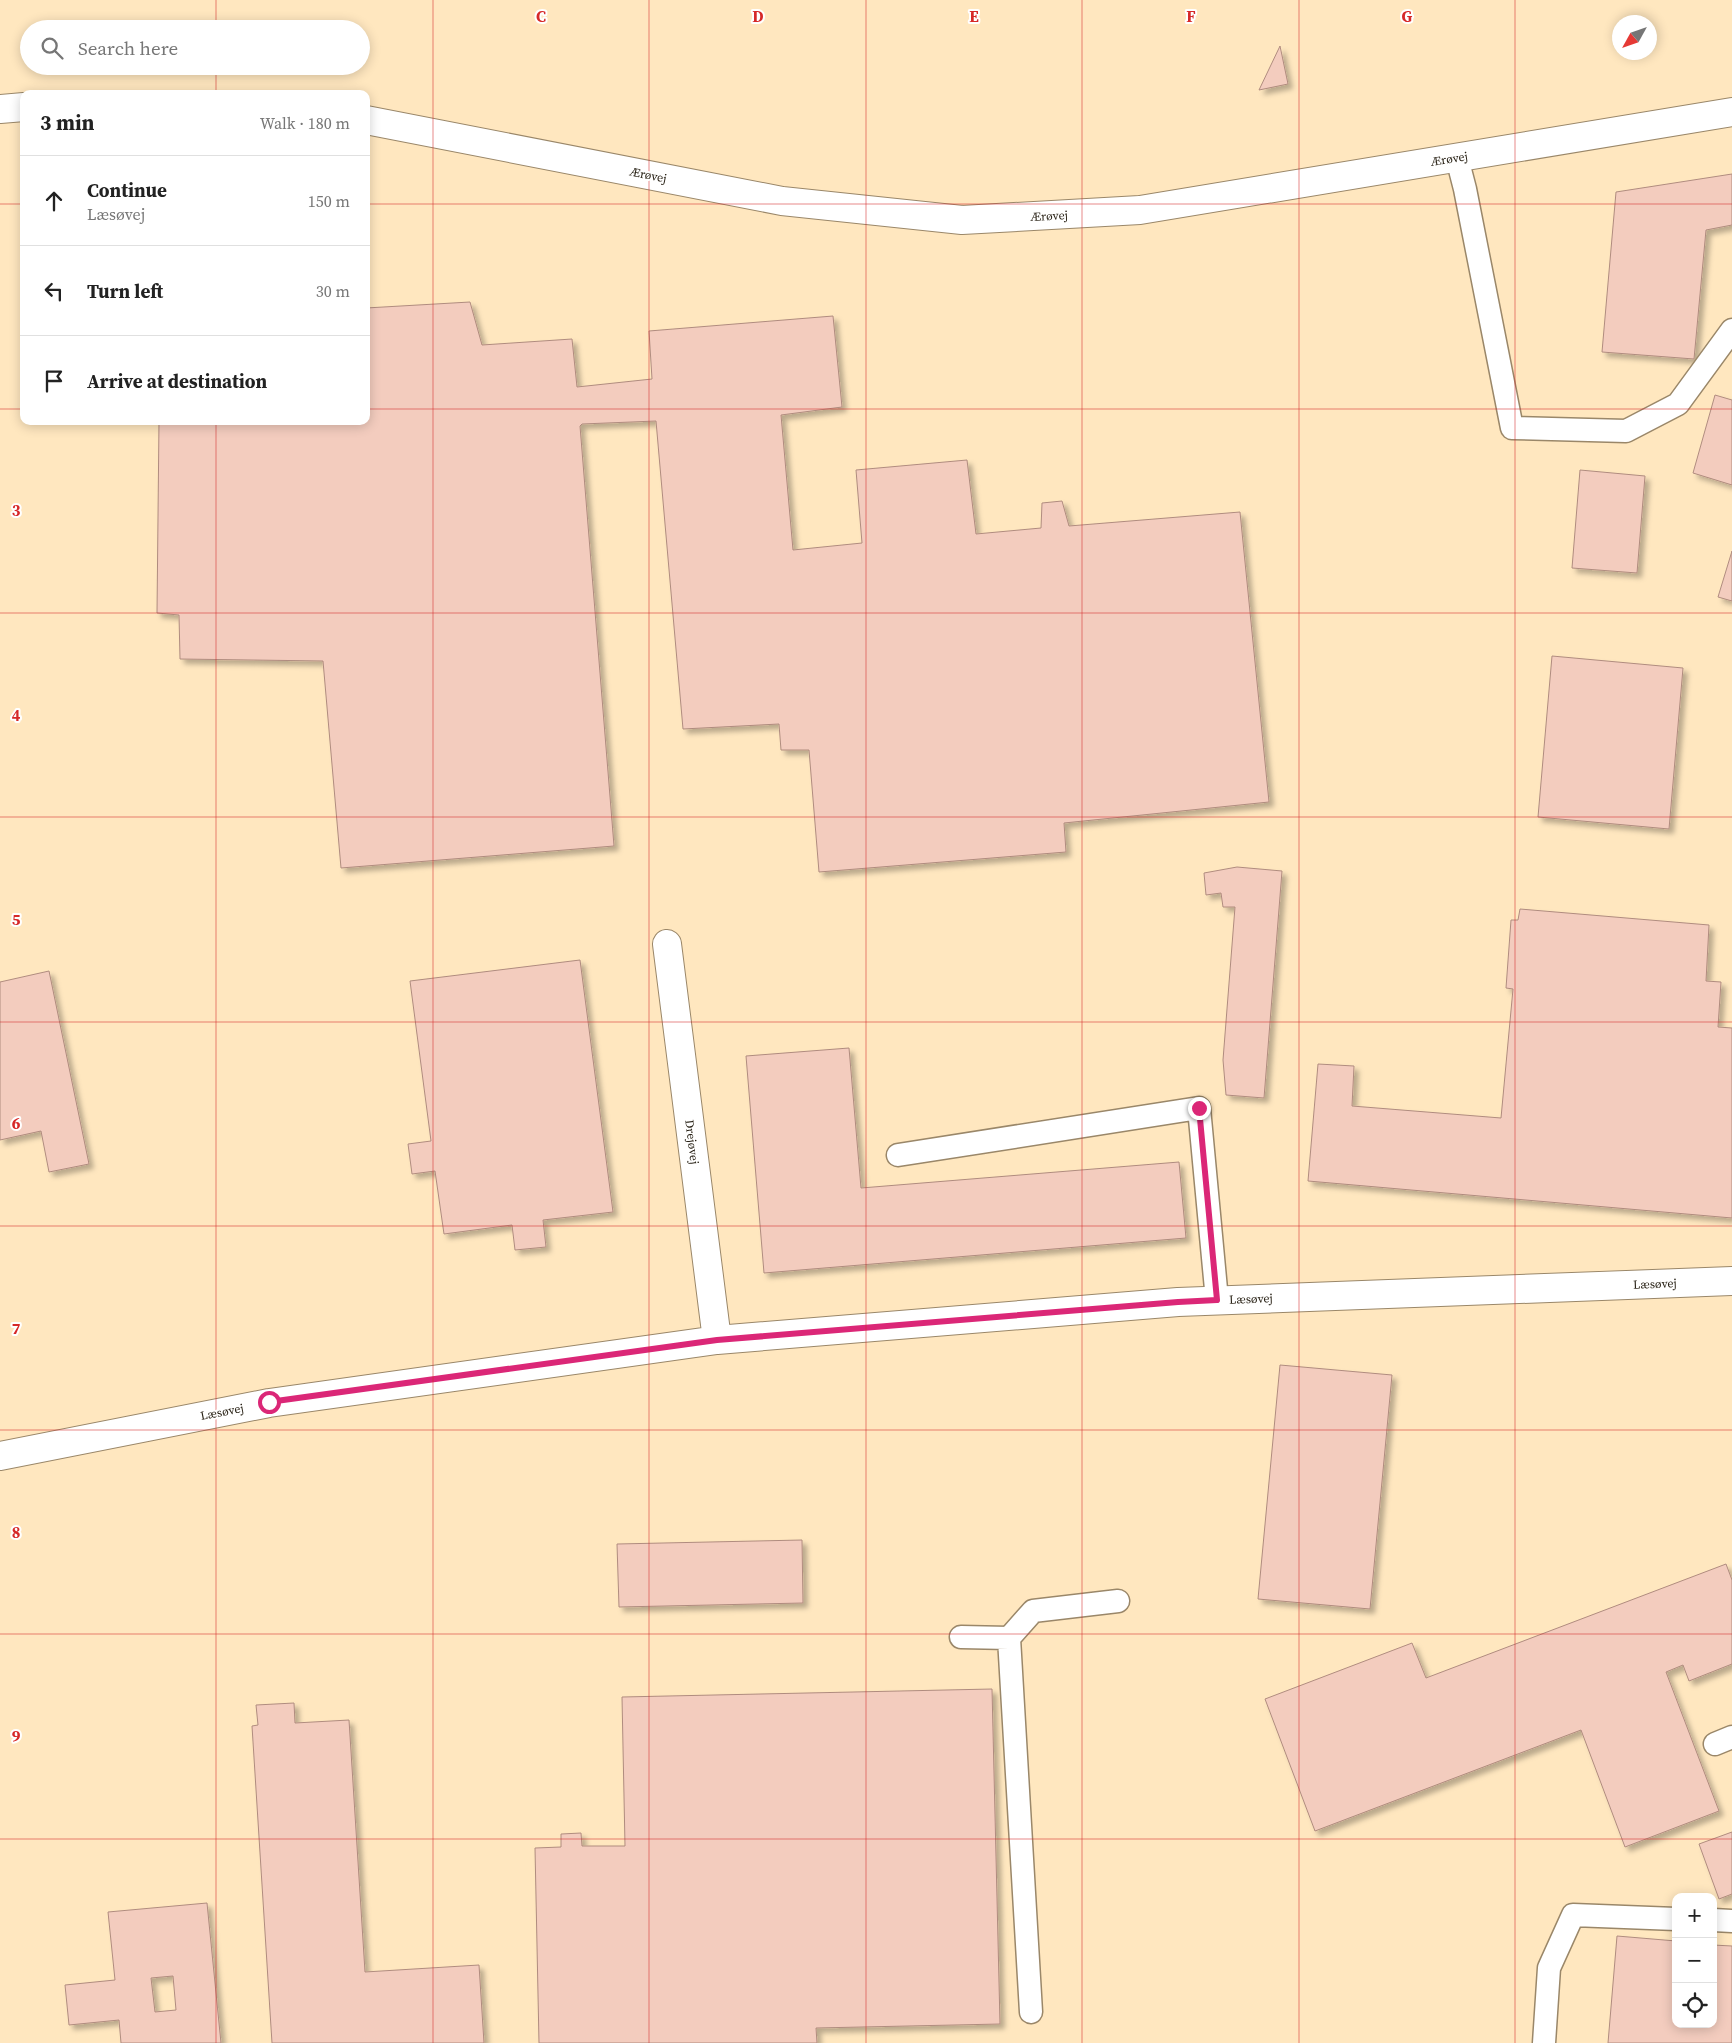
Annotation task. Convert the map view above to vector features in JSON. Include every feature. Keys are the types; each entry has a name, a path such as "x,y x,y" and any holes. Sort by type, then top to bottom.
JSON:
{"street":[{"path":"0,109 20,107"},
{"name":"Ærøvej","path":"370,121 782,201 962,220 1140,210 1732,112"},
{"name":"Drejøvej","path":"667,944 717,1340"},
{"name":"Læsøvej","path":"0,1456 269,1402 717,1340 1178,1302 1732,1281"}],"lane":[{"path":"1457,158 1512,428 1626,431 1678,404 1732,330"},
{"path":"898,1154 1199,1108 1217,1300"},
{"path":"1031,2012 1009,1638 1033,1611 1118,1601"},
{"path":"961,1637 1009,1638"},
{"path":"1544,2043 1549,1968 1573,1915 1672,1919"},
{"path":"1717,1920 1732,1921"}],"shaded area":[{"path":"0,0 1732,0 1732,2043 0,2043"}],"building":[{"path":"1280,46 1288,84 1259,90"},
{"path":"1732,174 1732,225 1706,230 1694,359 1602,352 1616,192"},
{"path":"470,302 482,345 572,339 577,387 652,379 649,331 833,316 842,407 781,415 793,550 862,543 856,470 967,460 976,534 1041,528 1042,503 1062,501 1069,526 1240,512 1269,802 1064,823 1066,852 819,872 809,750 781,750 779,724 683,729 656,421 582,424 580,426 614,846 341,868 323,661 180,659 179,615 157,613 159,425 370,425 370,308"},
{"path":"1715,395 1732,400 1732,485 1693,473"},
{"path":"1580,470 1645,476 1637,573 1572,568"},
{"path":"1732,551 1732,601 1718,597"},
{"path":"1552,656 1683,668 1669,829 1538,817"},
{"path":"1237,867 1282,871 1264,1098 1226,1095 1223,1060 1235,907 1223,907 1221,893 1206,895 1204,873"},
{"path":"1520,909 1709,925 1706,981 1721,982 1718,1027 1732,1028 1732,1218 1308,1181 1318,1064 1354,1066 1352,1106 1501,1118 1513,989 1506,988 1511,920 1518,920"},
{"path":"580,960 613,1212 543,1220 546,1247 515,1250 512,1225 444,1234 435,1171 412,1174 408,1144 431,1141 410,981"},
{"path":"49,971 89,1164 49,1172 41,1131 0,1140 0,982"},
{"path":"849,1048 861,1188 1179,1162 1186,1238 764,1273 746,1056"},
{"path":"1280,1365 1392,1375 1370,1609 1258,1599"},
{"path":"802,1540 803,1603 619,1607 617,1544"},
{"path":"1726,1564 1732,1580 1732,1664 1689,1681 1683,1665 1666,1672 1719,1811 1625,1847 1581,1730 1315,1831 1265,1699 1412,1643 1426,1678"},
{"path":"992,1689 1000,2024 816,2028 817,2043 539,2043 535,1848 561,1847 561,1834 581,1833 582,1846 625,1846 622,1697"},
{"path":"294,1703 295,1723 349,1720 365,1972 479,1965 484,2043 272,2043 252,1726 258,1725 256,1705"},
{"path":"1732,1832 1732,1894 1719,1899 1699,1844"},
{"path":"207,1903 221,2043 121,2043 119,2020 69,2025 65,1985 115,1980 108,1912","holes":["173,1976 176,2010 155,2012 151,1978"]},
{"path":"1617,1936 1672,1941 1672,2028 1717,2028 1717,1945 1732,1946 1732,2043 1608,2043"}],"route":[{"path":"269,1402 717,1340 1217,1300 1199,1108"}]}
